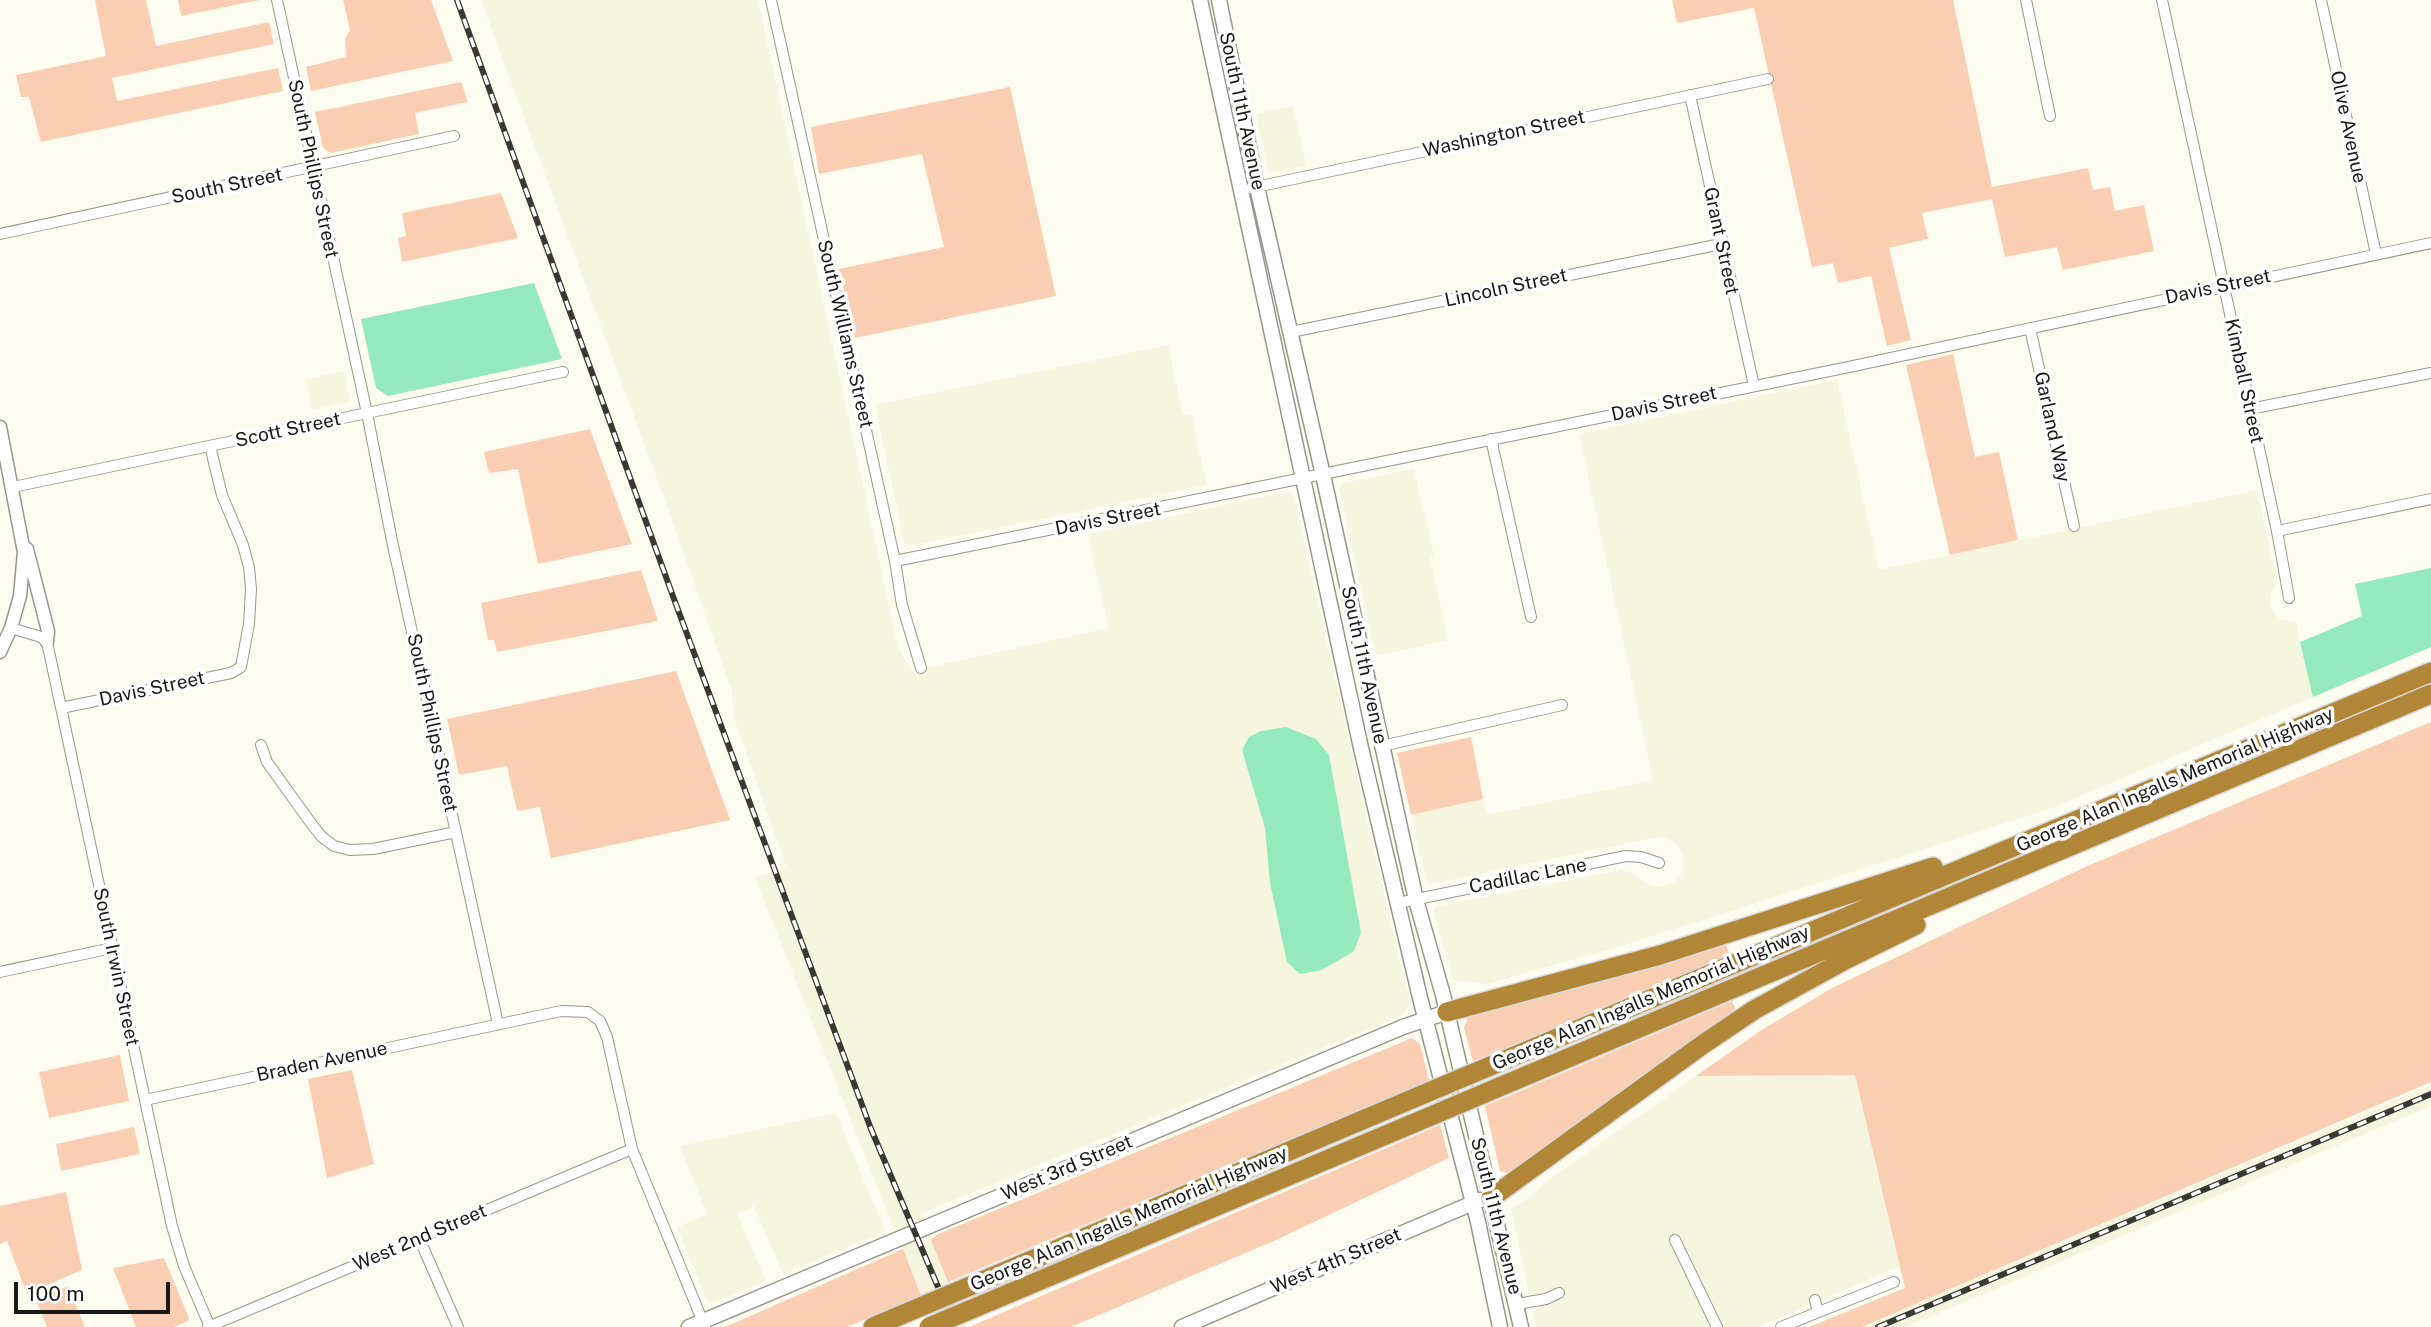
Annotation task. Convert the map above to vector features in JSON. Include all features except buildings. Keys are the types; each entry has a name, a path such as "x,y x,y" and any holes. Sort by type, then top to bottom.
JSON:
{"highway":[{"name":"George Alan Ingalls Memorial Highway","path":"873,1327 2431,672"},
{"name":"George Alan Ingalls Memorial Highway","path":"929,1327 2431,694"},
{"path":"1447,1012 1719,937 2071,824"},
{"path":"1481,1200 1702,1045 1774,999 1845,960 2083,842"}],"main road":[{"name":"South 11th Avenue","path":"1200,0 1361,748 1425,1020 1481,1200 1517,1304 1521,1327"},
{"name":"South 11th Avenue","path":"1219,0 1257,187 1416,900 1447,1012 1481,1200 1478,1222 1500,1327"},
{"name":"West 3rd Street","path":"689,1327 704,1324 1447,1012"},
{"name":"West 4th Street","path":"1182,1327 1201,1323 1481,1200"}],"street":[{"name":"South Phillips Street","path":"277,0 498,1024"},
{"name":"South Williams Street","path":"771,0 895,561 902,605 921,668"},
{"path":"2026,0 2050,116"},
{"name":"Kimball Street","path":"2162,0 2290,598"},
{"name":"Olive Avenue","path":"2321,0 2376,254"},
{"name":"Washington Street","path":"1240,190 1768,79"},
{"name":"Grant Street","path":"1690,95 1754,386"},
{"name":"South Street","path":"0,234 454,136"},
{"name":"Davis Street","path":"895,561 1754,386 2431,243"},
{"name":"Lincoln Street","path":"1291,332 1721,244"},
{"name":"Garland Way","path":"2031,328 2074,526"},
{"name":"Scott Street","path":"13,487 563,372"},
{"path":"2250,409 2431,373"},
{"path":"0,427 24,552 23,579 11,628 0,652"},
{"path":"1491,439 1531,617"},
{"name":"Davis Street","path":"61,708 231,673 241,667 249,624 249,567 243,545 222,495 210,446"},
{"path":"2277,531 2431,499"},
{"path":"22,536 41,601 48,631 47,642"},
{"path":"11,628 41,637 47,642"},
{"name":"South Irwin Street","path":"47,642 175,1239 209,1327"},
{"path":"1382,746 1562,705"},
{"path":"261,746 267,762 313,827 334,846 350,850 373,849 456,832"},
{"name":"Cadillac Lane","path":"1398,904 1626,856 1641,857 1658,863"},
{"path":"0,972 112,948"},
{"path":"498,1024 576,1010 597,1017 607,1037 632,1149 704,1324"},
{"name":"Braden Avenue","path":"145,1100 498,1024"},
{"name":"West 2nd Street","path":"209,1327 632,1149"},
{"path":"419,1238 457,1327"},
{"path":"1675,1240 1717,1327"},
{"path":"1782,1327 1894,1282"},
{"path":"1517,1304 1546,1299 1559,1293"},
{"path":"1815,1300 1818,1312"}],"shaded area":[{"path":"95,0 146,0 156,46 269,22 274,44 112,78 117,101 278,68 283,91 41,142 29,97 21,97 16,75 106,56"},
{"path":"178,0 260,0 181,16"},
{"path":"343,0 431,0 453,61 311,91 306,67 346,57 345,39 350,30"},
{"path":"481,0 758,0 898,647 911,671 1109,628 1088,538 1090,534 1286,492 1294,497 1399,959 1411,1001 1404,1014 922,1213 968,1327 933,1327 755,878 786,866 733,715 732,692 674,525"},
{"path":"1672,0 1953,0 1992,187 2088,168 2093,190 2110,187 2115,211 2144,205 2154,251 2063,270 2057,247 2005,257 1992,199 1922,213 1928,239 1889,248 1911,340 1887,346 1871,276 1838,283 1833,263 1812,267 1754,8 1677,23"},
{"path":"461,82 468,102 415,113 419,134 331,153 323,148 315,112"},
{"path":"1010,87 1056,296 855,338 839,269 944,247 922,154 819,174 811,127"},
{"path":"1293,106 1306,165 1274,172 1267,167 1256,114"},
{"path":"501,193 518,238 402,262 398,238 406,236 402,213"},
{"path":"534,283 562,359 388,396 376,388 361,319"},
{"path":"1168,345 1183,415 1191,414 1207,485 909,546 904,542 875,405"},
{"path":"1953,354 1975,457 1999,452 2018,540 1950,555 1906,365"},
{"path":"344,371 350,401 313,410 306,379"},
{"path":"1837,380 1879,570 2257,490 2275,572 2276,585 2271,594 2270,605 2280,619 2296,622 2313,697 2052,808 1618,947 1486,984 1453,980 1433,910 1437,906 1621,870 1635,874 1645,883 1657,887 1670,884 1679,878 1684,868 1683,855 1678,846 1668,839 1657,837 1431,884 1426,880 1411,815 1483,799 1487,815 1653,780 1579,434"},
{"path":"590,429 632,544 538,564 518,469 489,473 484,452"},
{"path":"1414,469 1434,556 1430,557 1448,640 1376,656 1339,489 1343,483"},
{"path":"2431,568 2431,647 2313,697 2300,642 2362,616 2355,584"},
{"path":"641,570 658,621 497,652 494,640 488,640 481,603"},
{"path":"676,671 730,820 551,858 540,807 517,811 507,766 459,775 447,719"},
{"path":"2431,722 2431,1082 1862,1327 1809,1327 1905,1288 1855,1075 1696,1076 1763,1029 1834,987 2085,867"},
{"path":"1286,727 1316,739 1329,755 1361,933 1354,951 1322,970 1300,974 1287,962 1270,883 1265,828 1242,750 1249,737 1261,731"},
{"path":"1471,737 1483,799 1411,815 1397,753"},
{"path":"1724,940 1730,956 1473,1061 1464,1028 1468,1017 1477,1012"},
{"path":"1732,1001 1738,1015 1509,1174 1500,1171 1485,1106"},
{"path":"1412,1038 1420,1044 1429,1081 948,1282 931,1240 936,1235"},
{"path":"120,1055 129,1101 49,1118 39,1072"},
{"path":"352,1070 374,1164 327,1178 308,1079"},
{"path":"1855,1074 1900,1266 1758,1327 1536,1327 1511,1208 1696,1076"},
{"path":"2431,1085 2431,1106 1905,1327 1862,1327"},
{"path":"836,1113 885,1231 783,1274 754,1206 737,1213 766,1281 715,1302 707,1301 677,1227 707,1215 680,1146"},
{"path":"1440,1125 1449,1158 1276,1240 1071,1327 969,1327"},
{"path":"134,1127 140,1154 61,1171 56,1144"},
{"path":"66,1192 82,1270 27,1294 7,1241 0,1244 0,1206"},
{"path":"903,1249 921,1296 847,1327 725,1327"},
{"path":"164,1258 188,1321 174,1327 136,1327 113,1268"},
{"path":"68,1286 85,1327 47,1327 36,1300"}],"railway":[{"path":"457,0 674,599 871,1129 955,1327"},
{"path":"1878,1327 2431,1094"}]}
